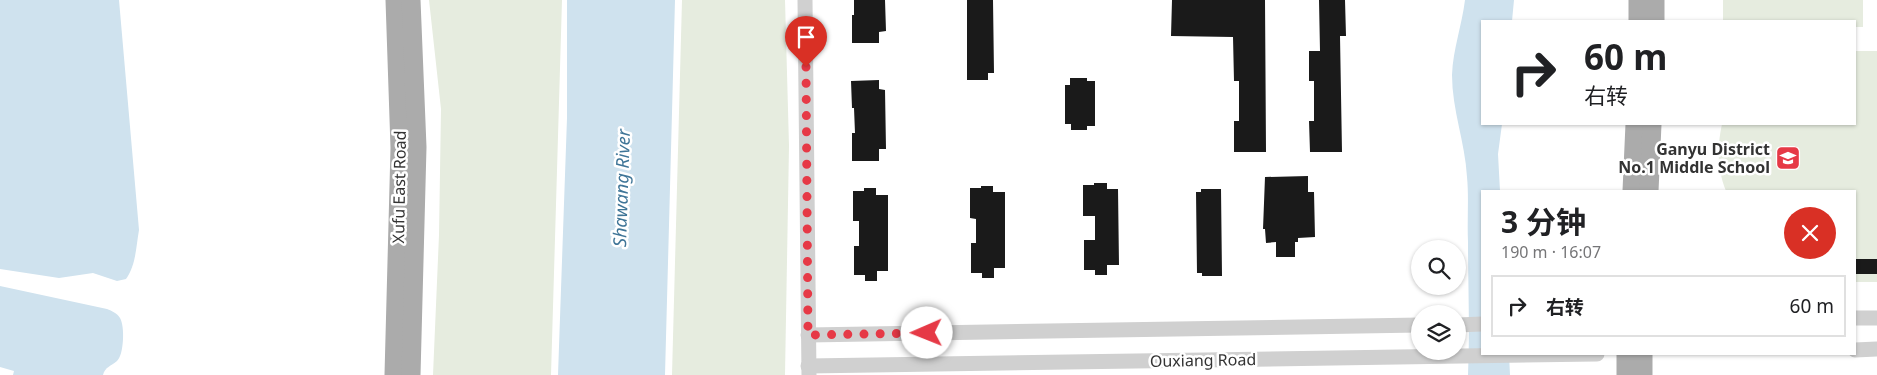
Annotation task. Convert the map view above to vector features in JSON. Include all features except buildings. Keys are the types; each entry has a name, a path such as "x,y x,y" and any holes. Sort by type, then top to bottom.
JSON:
{"main road":[{"name":"Xufu East Road","path":"394,375 400,148 395,0"},
{"name":"Xufu East Road","path":"411,0 417,148 411,375"},
{"path":"1638,0 1638,20"},
{"path":"1655,0 1655,20"},
{"path":"1632,190 1635,125"},
{"path":"1649,190 1652,125"},
{"path":"1626,355 1626,375"},
{"path":"1643,355 1643,375"}],"street":[{"path":"805,0 808,371"},
{"path":"1856,318 1877,318"},
{"path":"1466,325 1481,324"},
{"name":"Ouxiang Road","path":"808,335 1411,325"},
{"path":"1856,350 1877,349"},
{"name":"Ouxiang Road","path":"808,371 1551,355"}],"shaded area":[{"path":"429,0 562,0 551,375 433,375 439,235 441,109"},
{"path":"682,0 785,0 789,146 785,375 672,375"},
{"path":"1723,0 1863,0 1863,27 1856,27 1856,20 1723,20"},
{"name":"Ganyu District No.1 Middle School","path":"1856,51 1877,51 1877,282 1856,282 1856,190 1726,190 1719,166 1719,141 1722,125 1856,125"}],"water":[{"path":"0,0 119,0 139,230 134,262 126,279 117,281 93,273 59,278 0,269"},
{"name":"Shawang River","path":"567,0 675,0 665,375 558,375 567,118"},
{"path":"1465,0 1514,0 1512,20 1481,20 1481,125 1502,125 1498,154 1500,190 1481,190 1481,355 1509,355 1510,375 1468,375 1468,185 1464,151 1454,101 1452,75"},
{"path":"0,286 114,312 120,318 123,327 123,340 119,358 107,368 103,375 13,375 14,371 0,367"}],"place":[{"name":"Ganyu District No.1 Middle School","path":"1788,158"}],"route":[{"path":"806,67 808,335 927,333"}]}
